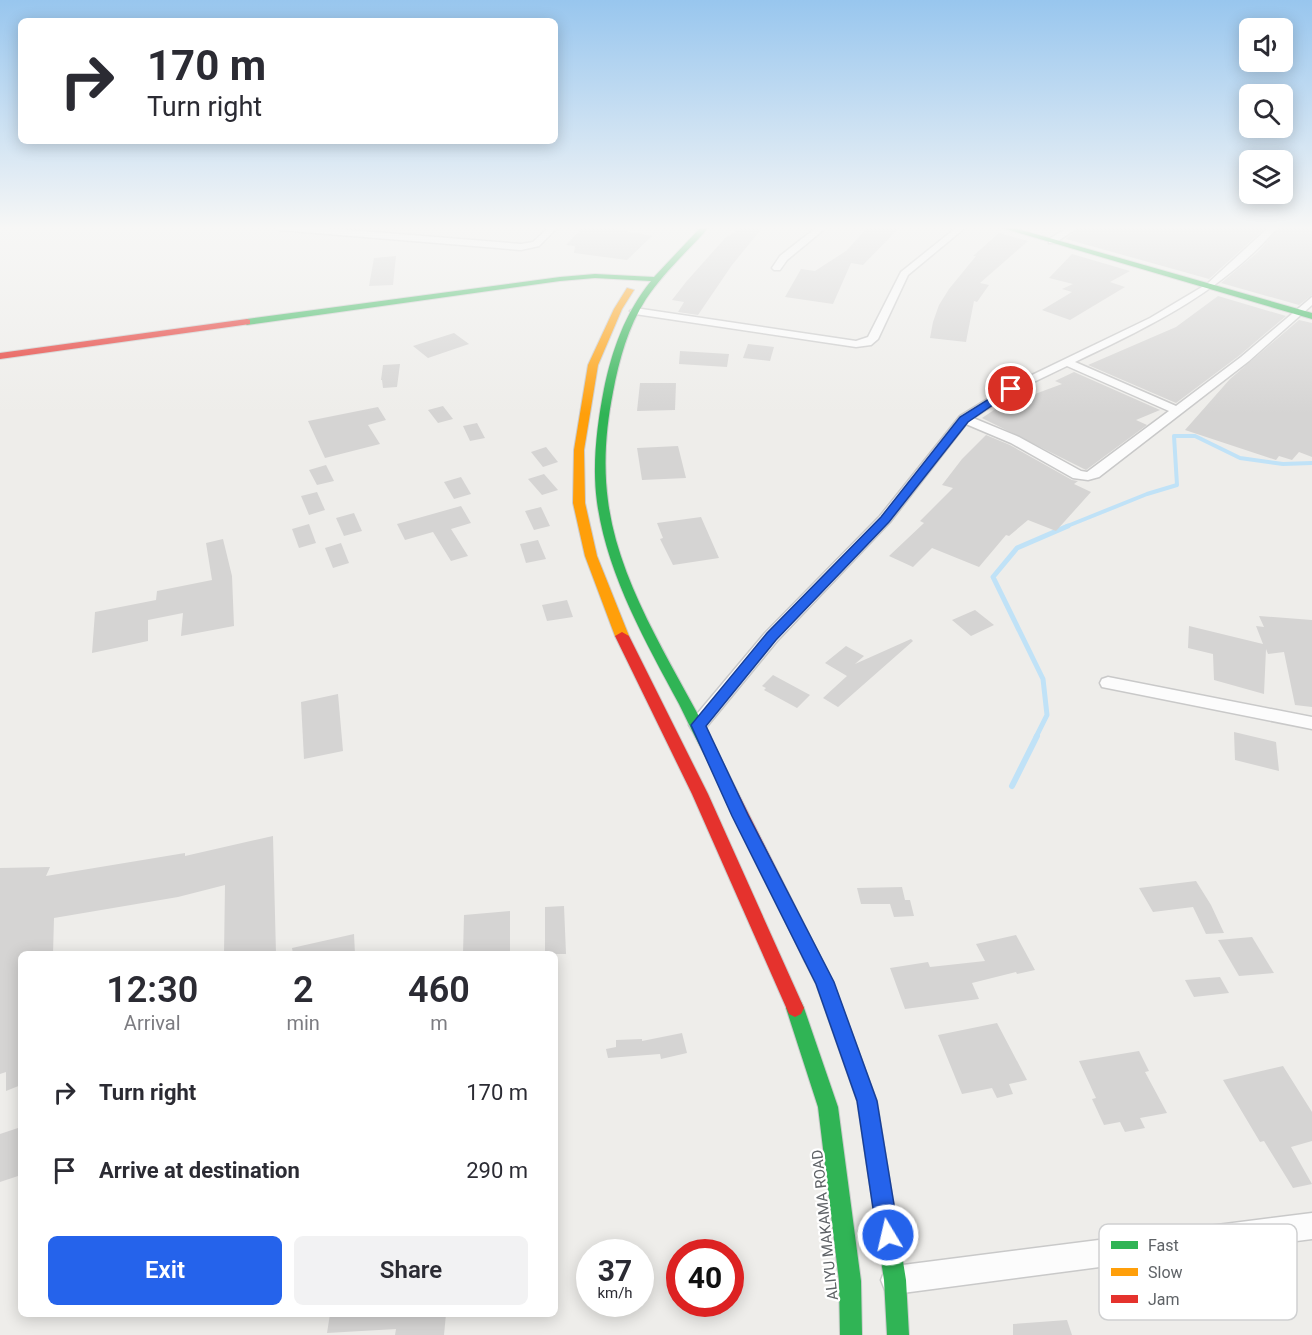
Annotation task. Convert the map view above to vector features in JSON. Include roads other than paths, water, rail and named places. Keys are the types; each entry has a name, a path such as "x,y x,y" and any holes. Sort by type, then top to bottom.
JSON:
{"street":[{"path":"0,356 485,289"},
{"path":"0,364 525,289"},
{"name":"ALIYU MAKAMA ROAD","path":"631,289 618,309 593,365 579,450 579,502 591,556 613,618 700,794 790,992 828,1107 850,1281 851,1335"},
{"path":"648,289 635,311 612,366 601,450 602,501 616,553 638,613 698,725 740,816 825,982 867,1101 895,1280 898,1335"},
{"path":"635,311 856,344 867,343 873,339 897,289"},
{"path":"698,725 771,636 885,519 964,419 1011,389 1154,320 1205,289"},
{"path":"1222,289 1312,316"},
{"path":"964,419 1015,440 1078,474 1088,476 1094,474 1245,359 1312,300"},
{"path":"1068,363 1178,411"},
{"path":"1108,683 1312,723"},
{"path":"1297,1228 1312,1226"},
{"path":"895,1280 1099,1254"}],"waterway":[{"path":"1065,527 1147,494 1177,485 1174,436 1195,436 1240,458 1283,464 1312,463"},
{"path":"1036,737 1047,715 1043,679 993,577 1017,548 1068,526"},
{"path":"1012,786 1037,736"}]}
